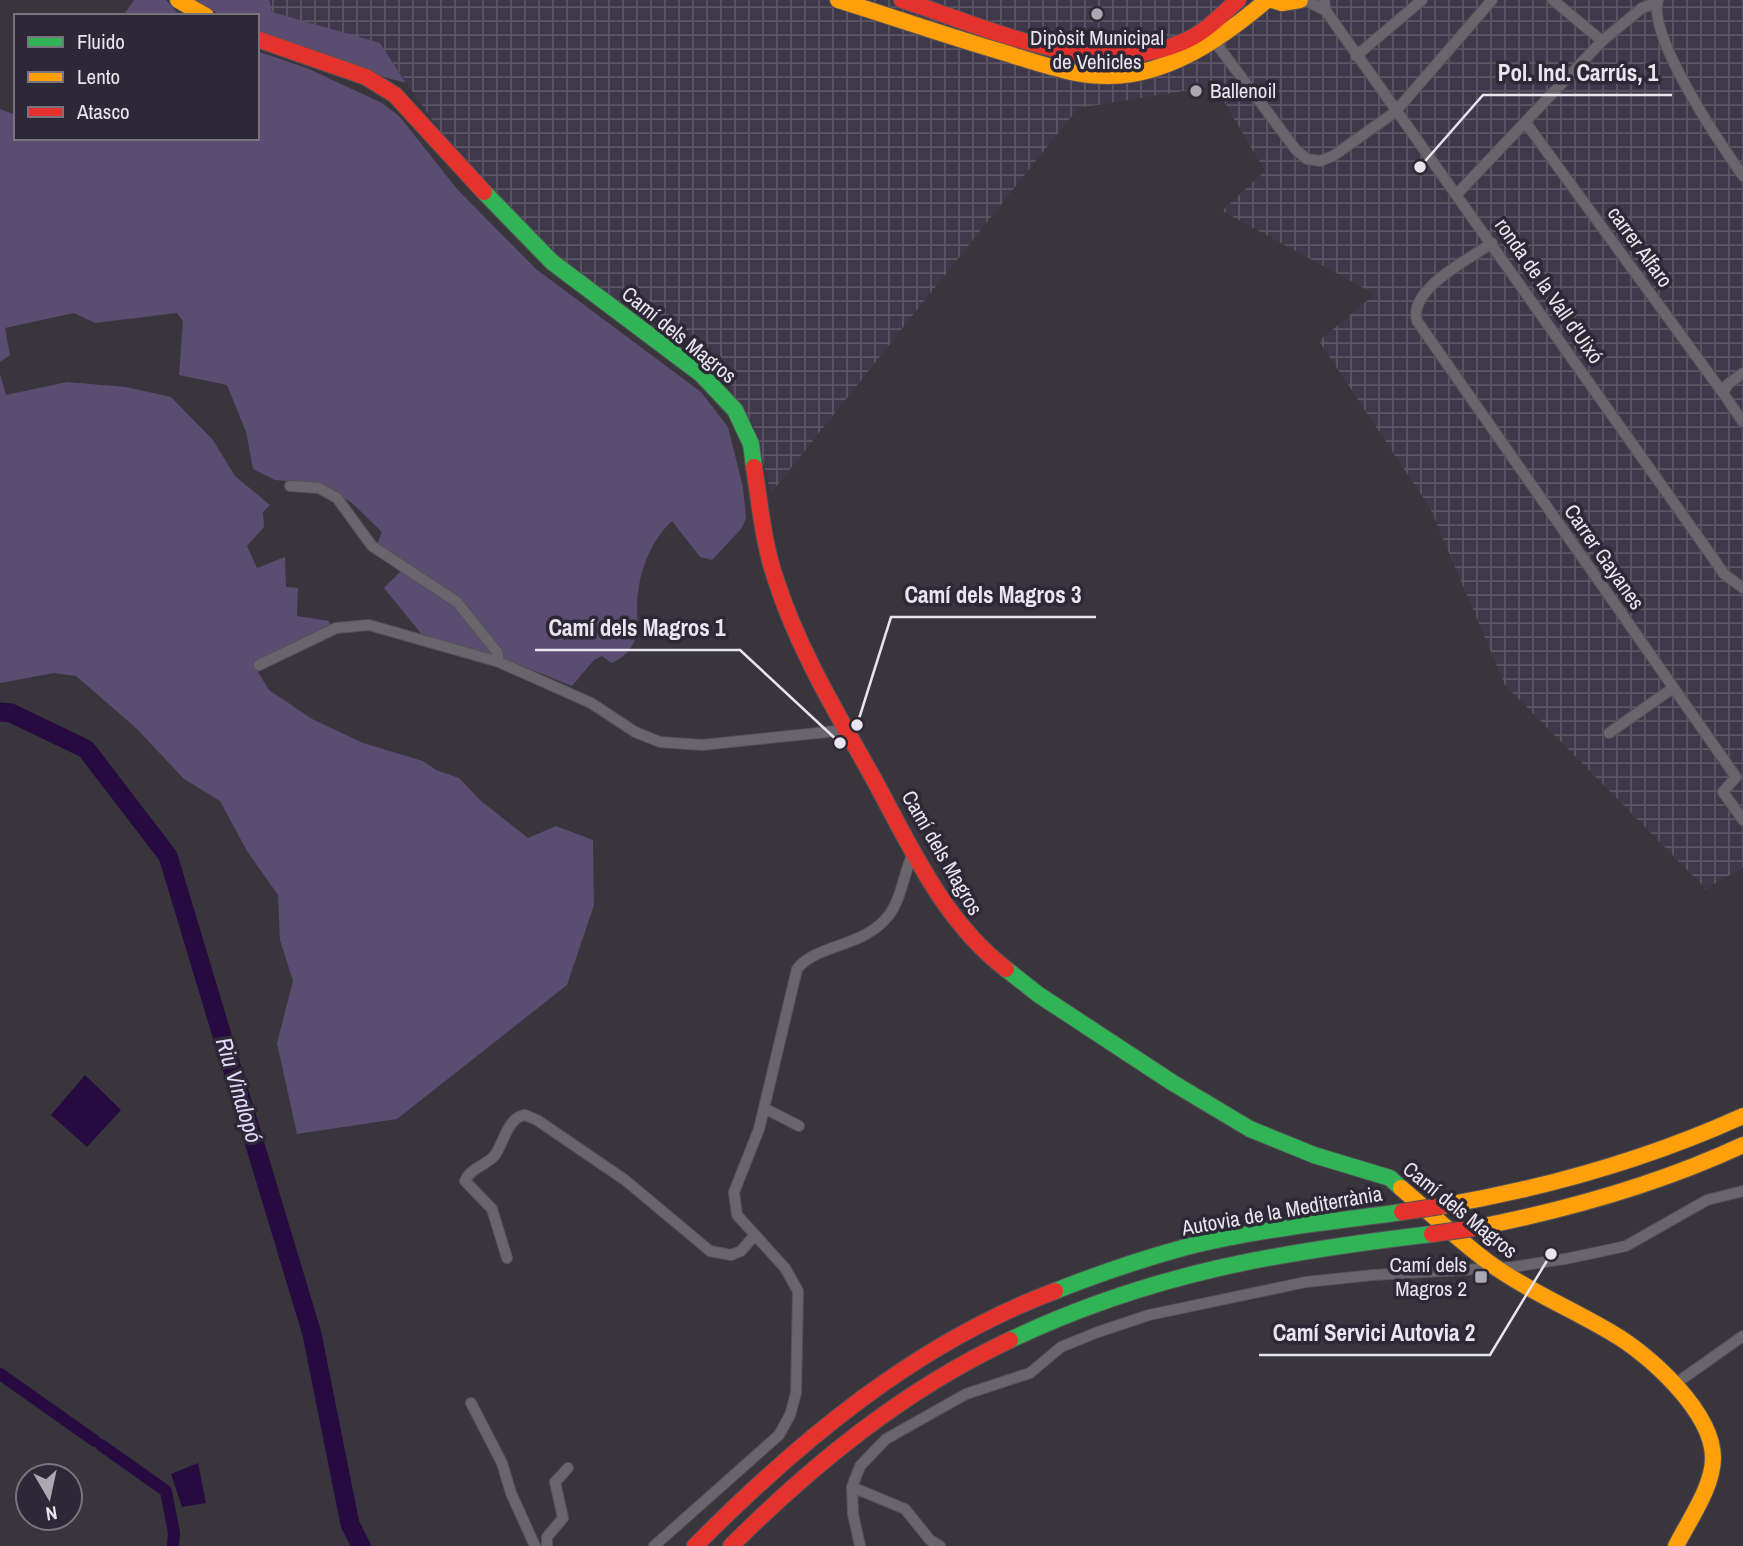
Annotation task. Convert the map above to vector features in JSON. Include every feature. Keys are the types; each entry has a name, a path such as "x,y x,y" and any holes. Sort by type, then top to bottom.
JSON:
{"main road":[{"path":"178,0 202,14"},
{"path":"838,0 1081,75 1125,75 1149,70 1215,42 1269,0 1300,0"},
{"path":"902,0 1056,49 1079,54 1125,56 1189,39 1238,0"},
{"name":"Camí dels Magros","path":"259,40 366,77 396,95 501,212 552,262 701,374 735,410 751,443 774,576 796,635 940,898 965,934 996,964 1173,1083 1250,1129 1314,1155 1390,1178 1495,1267 1615,1334 1641,1352 1675,1384 1698,1410 1707,1428 1713,1458 1707,1483 1676,1546"},
{"name":"Autovia de la Mediterrània","path":"695,1546 747,1493 838,1414 946,1345 1022,1306 1109,1270 1187,1247 1272,1230 1520,1194 1600,1172 1743,1116"},
{"name":"Autovia de la Mediterrània","path":"731,1546 799,1479 883,1414 961,1366 1064,1316 1141,1286 1226,1264 1474,1228 1548,1214 1603,1200 1743,1145"}],"street":[{"name":"ronda de la Vall d'Uixó","path":"1305,0 1325,6 1395,112 1492,243 1724,574 1743,588"},
{"path":"1356,56 1422,0"},
{"path":"1215,42 1296,150 1307,159 1320,161 1333,156 1395,112 1492,0"},
{"path":"1553,0 1602,41"},
{"path":"1457,194 1602,41 1642,8 1656,1 1659,24 1693,101 1743,176"},
{"name":"carrer Alfaro","path":"1527,123 1743,422"},
{"name":"Carrer Gayanes","path":"1492,243 1426,290 1415,313 1422,330 1673,688 1740,775 1723,792 1743,820"},
{"path":"1723,393 1728,384 1743,373"},
{"path":"290,486 319,488 337,498 372,546 457,602 497,652 499,662"},
{"path":"259,665 335,628 369,625 499,662 591,703 635,732 660,742 702,745 846,730"},
{"path":"1609,733 1673,688"},
{"path":"654,1546 779,1435 790,1415 796,1393 798,1291 785,1268 737,1215 734,1192 759,1129 797,970 810,957 858,939 889,914 915,849"},
{"path":"764,1108 799,1126"},
{"path":"507,1258 492,1209 465,1181 474,1169 492,1158 514,1119 525,1115 531,1116 625,1180 710,1251 731,1255 741,1251 754,1236"},
{"path":"860,1546 853,1514 852,1486 860,1466 886,1439 965,1394 1030,1373 1062,1347 1098,1332 1160,1312 1306,1282 1514,1267 1626,1246 1707,1200 1743,1191"},
{"path":"1675,1384 1743,1336"},
{"path":"471,1403 502,1463 511,1493 535,1546"},
{"path":"547,1546 547,1537 563,1518 555,1482 568,1468"},
{"path":"852,1486 905,1509 930,1540 940,1546"}],"shaded area":[{"path":"134,0 166,0 178,14 124,14"},
{"path":"193,0 269,0 272,12 380,43 406,83 293,52 259,34 259,14 219,14"},
{"path":"269,0 1743,0 1743,867 1706,889 1505,685 1430,508 1319,341 1375,294 1222,211 1265,171 1215,86 1078,108 771,493 753,425 728,386 562,259 447,141 380,44 272,12"},
{"path":"259,52 309,69 382,103 400,117 457,189 536,269 701,392 728,427 743,487 746,518 742,528 712,560 700,557 672,521 650,550 642,574 637,610 638,627 632,646 623,656 611,663 602,656 594,660 572,686 505,659 423,636 384,588 400,572 397,556 377,545 382,532 352,503 321,484 275,480 253,469 246,432 227,385 179,375 183,321 177,313 95,323 74,313 5,328 10,355 0,362 0,109 14,114 14,140 259,140"},
{"path":"0,374 6,395 67,382 126,387 171,397 213,440 235,476 270,505 263,512 264,527 247,546 257,568 285,557 286,587 298,588 297,616 329,621 333,636 258,672 269,690 312,719 363,743 423,761 436,770 459,778 481,801 528,838 556,826 593,840 594,905 567,985 397,1119 297,1134 277,1043 293,981 280,940 278,895 247,851 220,801 184,779 136,728 76,676 54,673 0,683"},
{"path":"85,1075 121,1110 87,1147 51,1115"},
{"path":"198,1463 206,1503 182,1507 171,1474"}],"waterway":[{"name":"Riu Vinalopó","path":"0,712 11,713 86,749 168,856 312,1334 350,1524 361,1546"},
{"path":"0,1374 95,1441"},
{"path":"101,1445 166,1491 174,1533 173,1546"}],"traffic: fast":[{"path":"484,192 552,262 701,374 735,410 751,444 754,467"},
{"path":"1006,969 1039,995 1173,1083 1250,1129 1314,1155 1390,1178 1401,1188"},
{"path":"1055,1291 1186,1247 1294,1226 1402,1212"},
{"path":"1010,1340 1113,1298 1216,1269 1321,1249 1432,1234"}],"traffic: slow":[{"path":"178,0 202,14"},
{"path":"838,0 1050,67 1098,76 1132,74 1170,63 1221,36 1267,0"},
{"path":"1272,0 1282,3 1300,0"},
{"path":"1441,1206 1519,1191 1595,1171 1670,1146 1743,1116"},
{"path":"1474,1228 1611,1195 1678,1172 1743,1145"},
{"path":"1401,1188 1495,1267 1627,1343 1660,1370 1691,1404 1710,1440 1712,1469 1705,1492 1676,1546"}],"traffic: jam":[{"path":"902,0 1044,46 1081,53 1117,55 1153,51 1187,40 1208,27 1238,0"},
{"path":"259,40 366,77 395,95 484,192"},
{"path":"754,467 771,564 794,628 818,678 945,904 963,928 1006,969"},
{"path":"1402,1212 1441,1206"},
{"path":"1432,1234 1474,1228"},
{"path":"695,1546 734,1507 818,1433 907,1367 955,1338 1055,1291"},
{"path":"731,1546 794,1486 862,1431 933,1382 1010,1340"}],"place":[{"name":"Dipòsit Municipal de Vehicles","path":"1097,14"},
{"name":"Ballenoil","path":"1196,91"},
{"name":"Pol. Ind. Carrús, 1","path":"1420,167"},
{"name":"Camí dels Magros 3","path":"857,725"},
{"name":"Camí dels Magros 1","path":"840,743"},
{"name":"Camí Servici Autovia 2","path":"1551,1254"},
{"name":"Camí dels Magros 2","path":"1481,1277"}]}
